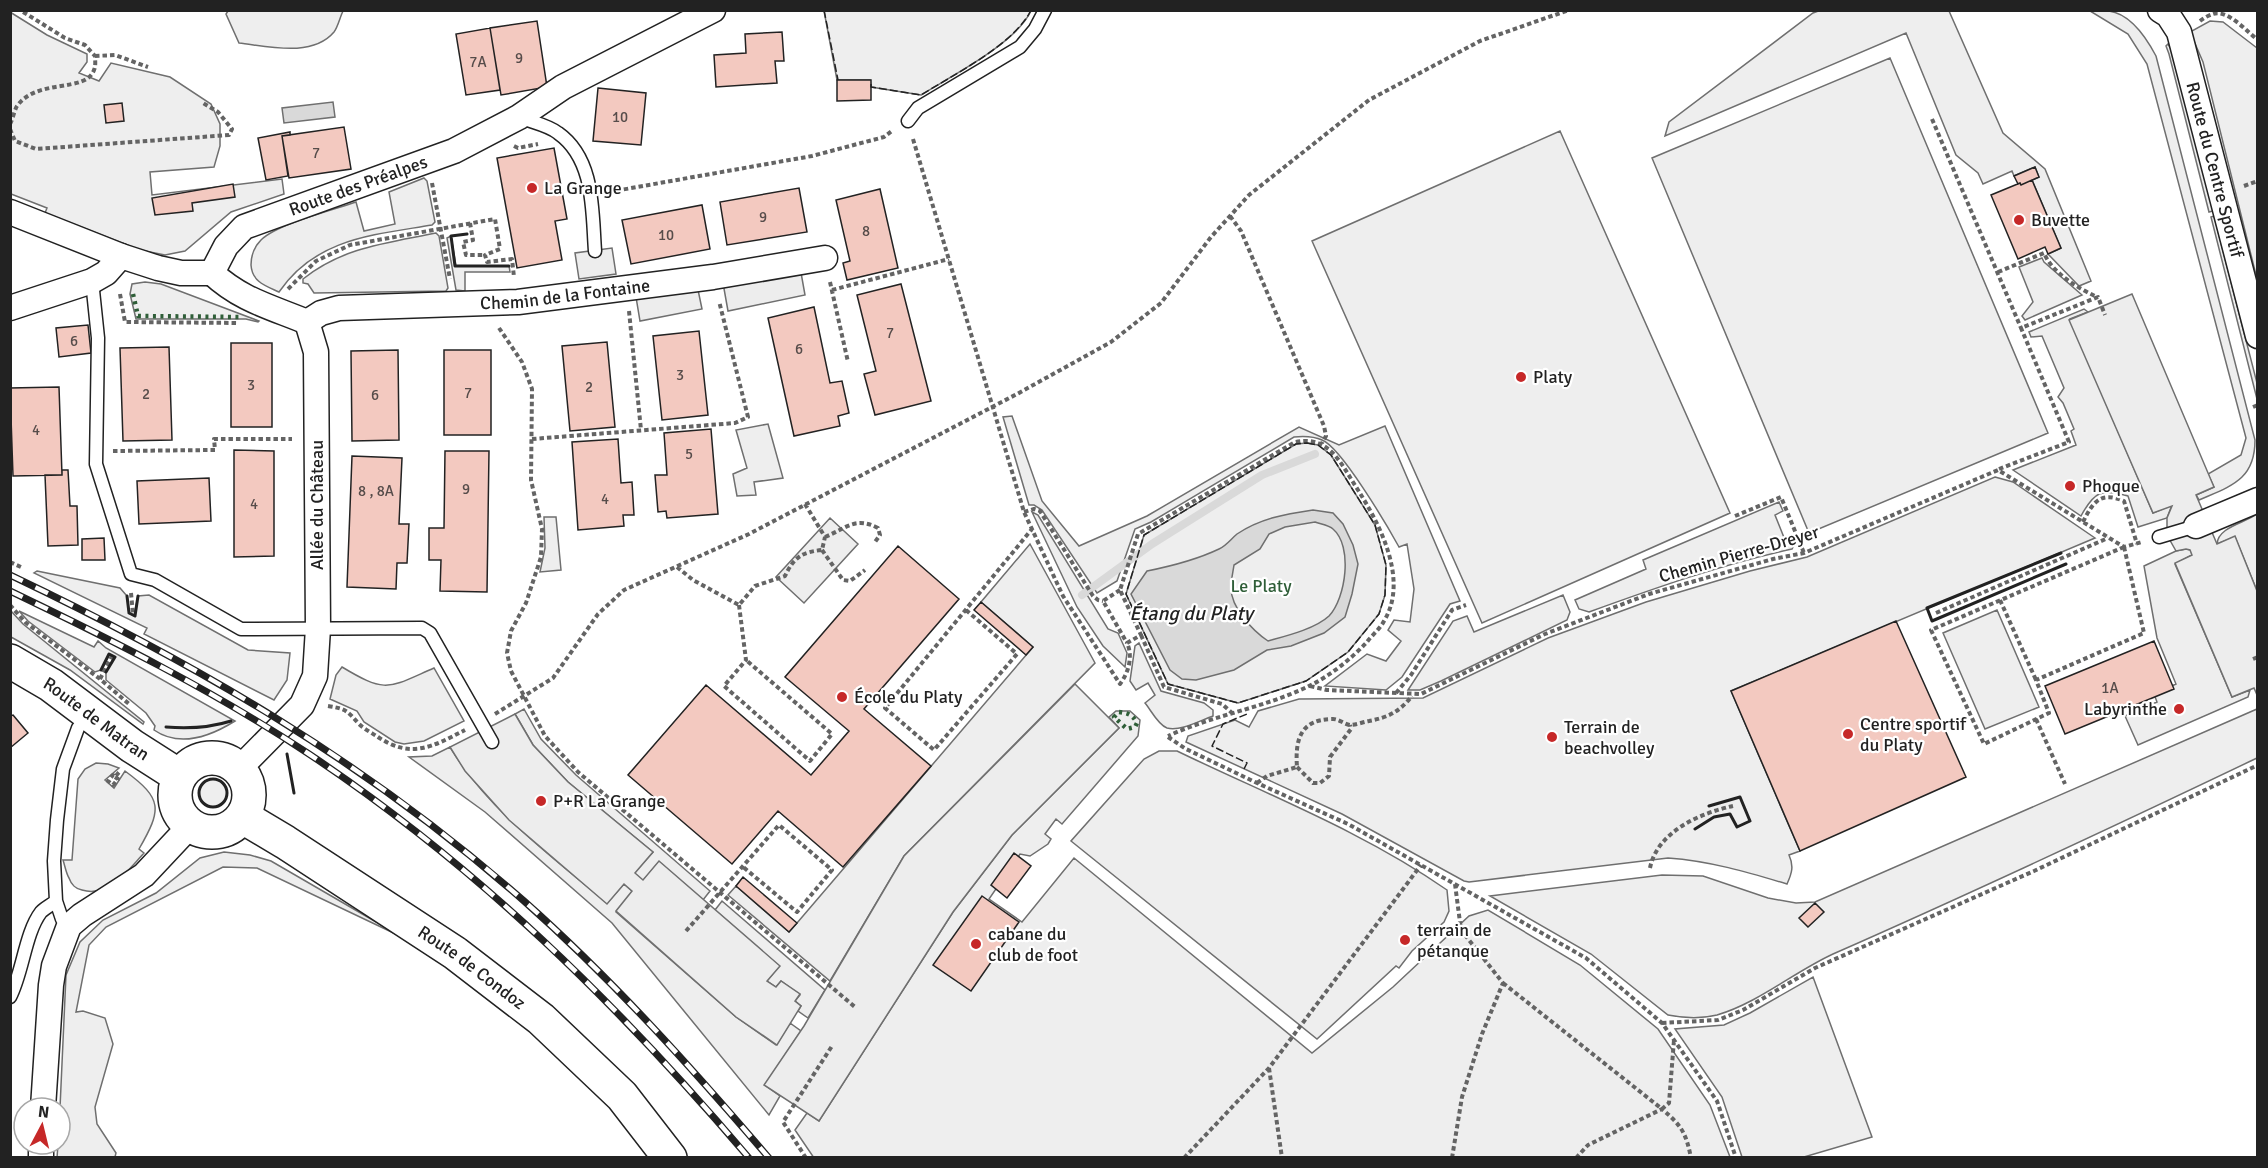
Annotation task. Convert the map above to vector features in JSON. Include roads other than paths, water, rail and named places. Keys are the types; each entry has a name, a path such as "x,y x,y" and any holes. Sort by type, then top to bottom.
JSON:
{"main road":[{"name":"Route de Matran","path":"10,661 51,685 90,712 132,746 179,776"},
{"path":"207,758 227,761 239,769 247,782 250,794 243,817 226,830 210,833 190,826 181,818 176,805 175,790 179,776 191,764 207,758"},
{"name":"Route de Condoz","path":"243,817 455,953 541,1019 622,1096 670,1158"}],"street":[{"name":"Route des Préalpes","path":"212,273 225,246 244,227 454,152 519,117 563,87 713,10"},
{"name":"Route du Centre Sportif","path":"2160,10 2168,15 2179,32 2258,336"},
{"path":"10,212 106,270"},
{"name":"Chemin de la Fontaine","path":"307,322 321,313 339,309 454,303 483,305 627,289 825,258"},
{"path":"10,308 106,270 212,273 227,287 245,298 307,322"},
{"name":"Allée du Château","path":"239,769 302,705 315,676 318,628 318,439 316,352 307,322"},
{"path":"2196,526 2258,500"},
{"path":"44,1096 51,985 54,966 69,926 144,875 190,826"}],"lane":[{"path":"909,123 918,108 1020,47 1035,29 1045,10"},
{"path":"519,117 558,132 578,152 589,182 595,250"},
{"path":"106,270 98,338 96,464 131,574 155,580 241,629 422,628 430,633 492,742"},
{"path":"2159,537 2196,526"},
{"path":"69,926 62,919 56,901 54,861 63,769 78,728 90,712"},
{"path":"10,997 18,983 33,925 42,910 56,901"}],"water":[{"path":"333,102 335,117 284,123 282,108"},
{"name":"Étang du Platy","path":"1313,510 1333,513 1343,524 1353,545 1358,564 1345,617 1324,633 1291,646 1267,650 1234,670 1196,680 1182,679 1170,670 1131,594 1147,571 1175,565 1222,548 1237,534 1255,524","holes":["1315,522 1333,529 1343,547 1345,572 1340,597 1335,608 1323,621 1300,632 1268,641 1250,625 1235,603 1231,588 1234,565 1260,549 1269,534 1285,527"]}],"waterway":[{"path":"1082,595 1152,544 1262,475 1315,454"}],"railway":[{"path":"10,575 148,644 214,681 279,720 404,804 524,901 589,962 681,1058 769,1158"},
{"path":"10,591 124,647 237,709 309,754 371,797 488,890 543,940 649,1046 749,1158"}],"place":[{"name":"La Grange","path":"532,188"},
{"name":"Buvette","path":"2019,220"},
{"name":"Platy","path":"1521,377"},
{"name":"Phoque","path":"2070,486"},
{"name":"École du Platy","path":"842,697"},
{"name":"Labyrinthe","path":"2179,709"},
{"name":"Centre sportif du Platy","path":"1848,734"},
{"name":"Terrain de beachvolley","path":"1552,737"},
{"name":"P+R La Grange","path":"541,801"},
{"name":"terrain de pétanque","path":"1405,940"},
{"name":"cabane du club de foot","path":"976,944"}],"park label":[{"name":"Le Platy","path":"1261,586"}]}
